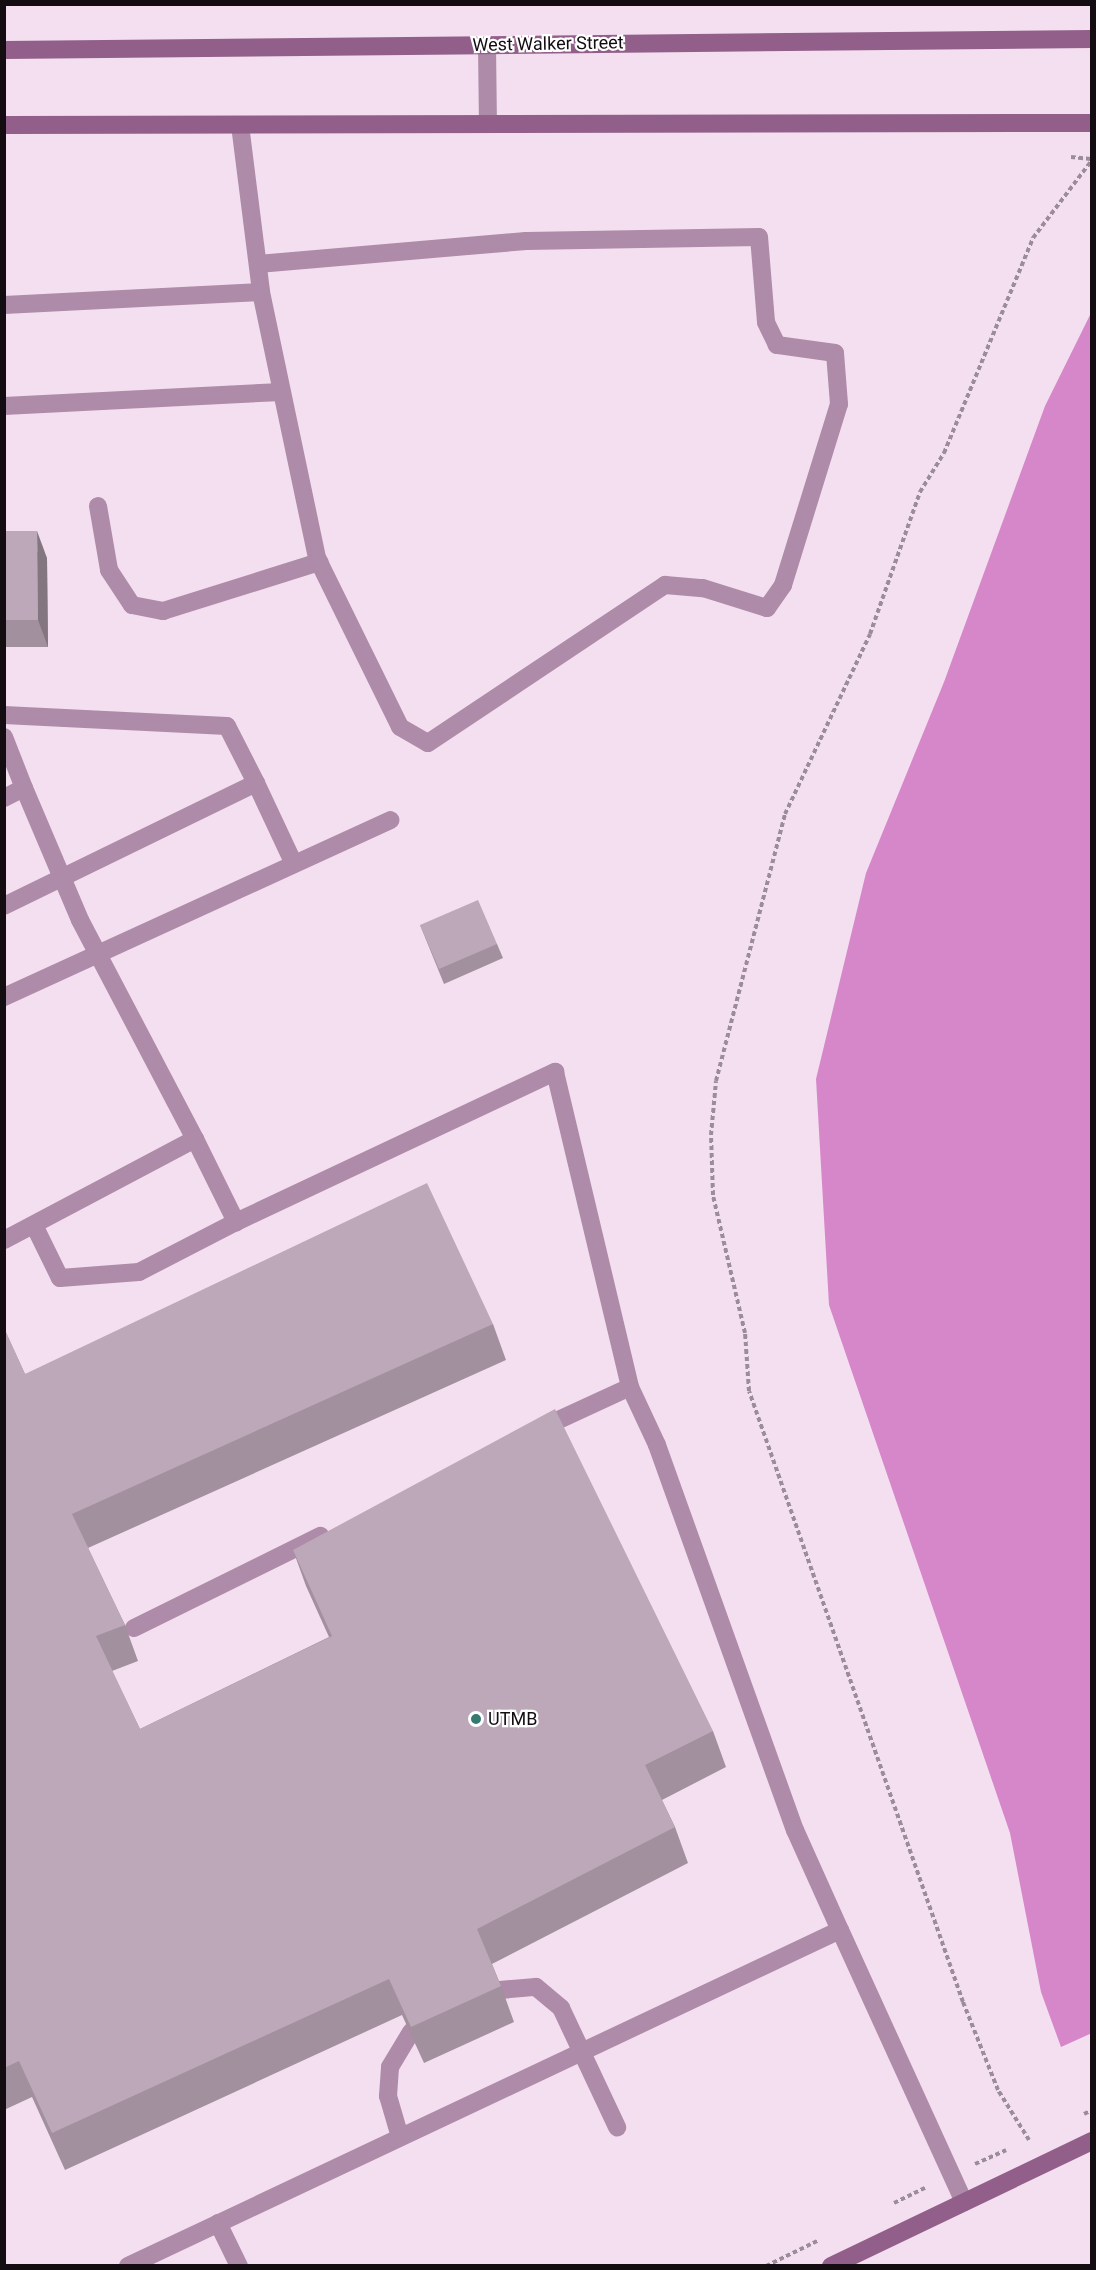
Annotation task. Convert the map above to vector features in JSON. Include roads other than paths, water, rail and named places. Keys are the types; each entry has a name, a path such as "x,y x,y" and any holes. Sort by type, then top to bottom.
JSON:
{"street":[{"name":"West Walker Street","path":"4,50 1092,39"},
{"path":"487,45 488,124"},
{"path":"4,125 1092,123"},
{"path":"240,125 261,292 319,562 400,727 428,743 665,585 703,588 767,608 783,585 839,404 836,353 777,345 766,322 759,237 526,241 258,264"},
{"path":"4,305 261,292"},
{"path":"4,406 282,392"},
{"path":"98,506 109,570 132,605 164,611 319,562"},
{"path":"4,715 227,726 294,864"},
{"path":"4,736 63,880 236,1222"},
{"path":"4,906 63,880 256,783"},
{"path":"4,798 24,788"},
{"path":"4,997 390,820"},
{"path":"34,1225 60,1278 139,1272 236,1222 555,1072 630,1388 657,1445 795,1830 964,2202"},
{"path":"4,1240 195,1139"},
{"path":"522,1438 630,1388"},
{"path":"134,1628 338,1528"},
{"path":"128,2265 840,1930"},
{"path":"500,1989 536,1987 561,2008 617,2127"},
{"path":"400,2137 388,2096 390,2067 411,2032"},
{"path":"831,2265 1092,2140"},
{"path":"218,2223 239,2265"}],"place":[{"name":"UTMB","path":"476,1719"}]}
